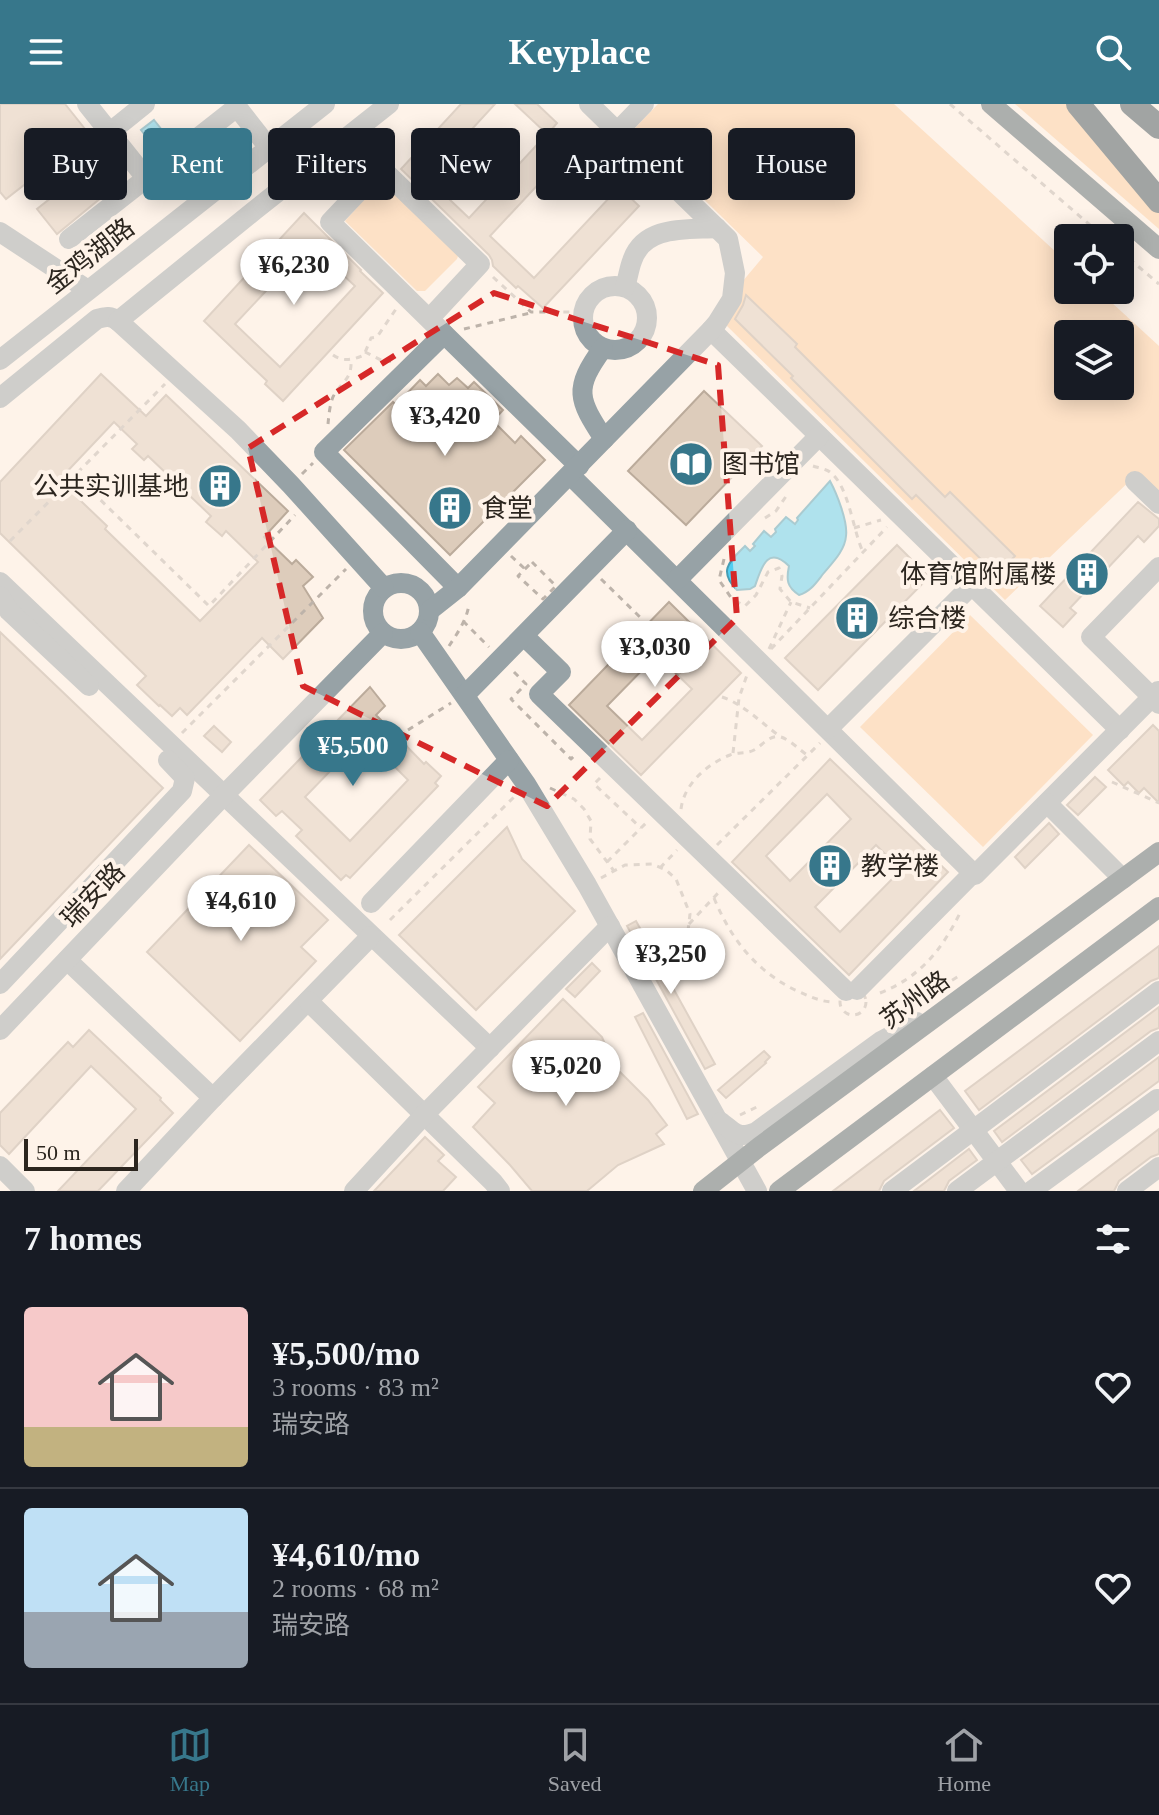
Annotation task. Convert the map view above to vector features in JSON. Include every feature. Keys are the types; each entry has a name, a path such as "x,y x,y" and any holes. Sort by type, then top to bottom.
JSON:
{"highway":[{"path":"1078,104 1159,201"},
{"path":"1132,104 1159,127"}],"main road":[{"path":"991,104 1159,249"},
{"name":"苏州路","path":"703,1191 1159,852"},
{"path":"779,1191 1159,907"}],"street":[{"path":"87,104 105,128"},
{"path":"115,128 145,104"},
{"name":"金鸡湖路","path":"294,128 325,104"},
{"path":"118,321 389,104"},
{"path":"589,104 613,128"},
{"path":"621,128 644,104"},
{"path":"208,128 236,105 268,147"},
{"name":"金鸡湖路","path":"0,360 268,149"},
{"path":"127,155 143,174"},
{"path":"429,319 480,264 381,168 330,222 444,334 627,530 973,873"},
{"path":"69,239 143,180"},
{"path":"429,611 458,588 717,323 732,299 735,273 728,239 688,200"},
{"path":"625,287 632,259 646,239 668,231 717,228"},
{"path":"0,232 88,290"},
{"path":"614,285 635,292 647,308 648,319 641,338 624,349 613,350 594,343 583,323 583,312 594,293 614,285"},
{"path":"0,398 97,319 105,316 113,318 238,430 384,588"},
{"path":"711,330 1120,730"},
{"path":"444,334 324,452 458,588"},
{"path":"603,348 588,369 583,398 586,411 604,439"},
{"path":"677,580 819,436"},
{"path":"1135,481 1159,504"},
{"path":"465,695 627,530"},
{"path":"524,636 561,672 539,694 852,996 973,873 975,875 1157,697 1091,637 1159,567"},
{"path":"0,582 490,1048"},
{"path":"410,584 424,594 429,611 420,632 398,639 383,633 373,610 384,588 410,584"},
{"path":"829,731 972,585"},
{"path":"0,984 182,791 185,778 3,609"},
{"path":"420,632 526,784 587,885 757,1191"},
{"name":"瑞安路","path":"0,1030 383,633"},
{"path":"371,903 509,760"},
{"path":"1047,803 1123,879"},
{"path":"354,1191 424,1115 610,926"},
{"path":"126,1191 371,936"},
{"path":"67,960 213,1098"},
{"path":"892,1191 1159,991"},
{"path":"308,1001 500,1191"},
{"path":"716,1119 736,1135 756,1132 881,1041 956,1002"},
{"path":"957,1191 1159,1041"},
{"path":"933,1076 1019,1191"},
{"path":"1031,1191 1157,1099"},
{"path":"0,1166 25,1191"},
{"path":"1127,1191 1159,1167"}],"path":[{"path":"950,104 1089,224"},
{"path":"1134,263 1159,284"},
{"path":"480,264 531,312"},
{"path":"333,355 340,360 364,355 371,338 377,337 388,317 406,297"},
{"path":"444,334 531,312 583,312"},
{"path":"365,352 383,361 394,362"},
{"path":"328,428 334,395 352,370 351,359"},
{"path":"10,541 176,372"},
{"path":"291,485 324,452"},
{"path":"803,472 813,466 830,472 840,484 863,552"},
{"path":"75,475 209,606 307,502"},
{"path":"758,522 776,511 792,487"},
{"path":"854,528 900,514"},
{"path":"791,602 768,652 900,514"},
{"path":"728,550 719,580 732,599 745,606 756,595 768,572 779,568 782,576 780,589 791,602 810,608"},
{"path":"182,733 357,558"},
{"path":"532,562 556,586 543,599 518,576 532,562"},
{"path":"589,568 642,619"},
{"path":"733,753 738,702 746,677 759,661"},
{"path":"408,730 465,695"},
{"path":"722,697 738,702 761,723 807,755"},
{"path":"706,856 829,731"},
{"path":"660,868 683,833 682,801 694,780 709,765 733,753 752,752 772,737 781,737"},
{"path":"1112,782 1159,803"},
{"path":"390,920 526,784 552,788 574,799 591,821 590,839 614,871"},
{"path":"607,862 659,810"},
{"path":"587,885 625,865 652,864 676,879 690,914 689,924 682,949 666,970"},
{"path":"689,924 731,880"},
{"path":"714,898 723,921 760,968 781,982 823,1001 906,980 923,968 945,940 965,903"},
{"path":"901,1011 962,974"},
{"path":"716,1119 737,1116 767,1102"}],"highlighted area":[{"path":"494,293 718,365 737,618 547,806 303,686 248,448"}],"shaded area":[{"path":"658,104 894,104 1054,250 1054,304 1113,304 1131,320 1054,320 1054,400 1134,400 1134,323 1159,346 1159,495 1137,474 1005,600 726,325 742,282 763,257 705,200 712,200 712,128 635,128"},
{"path":"1015,104 1070,104 1159,208 1159,229"},
{"path":"395,194 458,256 425,291 417,291 345,221 364,200 395,200"},
{"path":"970,615 1093,735 983,847 860,727"}],"water":[{"path":"154,120 160,128 144,128"},
{"path":"830,481 844,516 846,536 840,552 815,584 799,595 788,583 789,566 775,557 766,561 755,586 737,590 727,572 734,557 745,546 750,551 764,531 771,537 786,517 795,524"}],"building":[{"path":"0,104 65,104 84,128 24,128 24,185 6,199 0,192"},
{"path":"461,104 495,104 473,128 439,128"},
{"path":"515,104 537,104 557,123 553,128 541,128"},
{"path":"536,146 536,187 490,236 534,278 607,200 633,200 639,206 543,308 493,266 489,255 433,200 450,200 469,218 486,200 520,200 520,163"},
{"path":"411,158 411,179 401,169"},
{"path":"48,200 98,200 57,234 37,209"},
{"path":"304,213 383,293 283,401 265,384 267,381 204,321","holes":["310,244 355,286 280,367 235,324"]},
{"path":"746,295 945,497 950,492 1015,556 997,575 916,495 912,499 735,319"},
{"path":"101,374 146,416 166,395 288,511 264,537 292,564 296,560 313,577 303,586 323,618 283,659 262,638 187,715 180,708 172,716 137,685 146,676 0,533 0,482","holes":["114,422 137,444 132,449 144,460 148,456 211,516 206,522 222,536 226,531 258,562 200,621 59,480"]},
{"name":"食堂","path":"438,374 449,385 457,378 468,388 474,382 503,410 493,421 515,443 521,436 545,460 450,555 344,450 420,380 426,386"},
{"name":"图书馆","path":"704,391 762,446 686,525 628,471"},
{"name":"体育馆附属楼","path":"1138,502 1159,519 1159,526 1144,542 1138,536 1070,608 1076,613 1063,627 1040,606"},
{"name":"综合楼","path":"897,545 929,577 818,690 785,658"},
{"path":"669,602 741,673 641,775 569,705","holes":["657,655 692,689 642,740 607,706"]},
{"path":"0,632 163,788 0,959"},
{"path":"370,687 385,706 376,715 424,764 426,762 441,776 435,783 438,786 350,878 346,875 341,880 296,836 302,830 282,811 276,816 260,800","holes":["364,736 408,780 350,841 305,797"]},
{"path":"1153,725 1159,731 1159,803 1144,788 1139,793 1128,782 1124,786 1108,770"},
{"path":"214,726 231,742 222,752 204,736"},
{"name":"教学楼","path":"830,759 948,872 849,975 732,862","holes":["827,794 851,819 790,881 766,856","876,845 901,870 840,932 815,907"]},
{"path":"1095,777 1106,787 1078,815 1067,805"},
{"path":"1049,823 1059,834 1025,868 1015,857"},
{"path":"507,827 522,859 575,911 476,1010 399,935"},
{"path":"249,845 328,920 301,947 316,961 240,1041 147,952"},
{"path":"636,921 715,1064 705,1069 627,926"},
{"path":"1159,946 1159,978 979,1110 965,1091"},
{"path":"592,963 600,971 575,997 566,989"},
{"path":"563,999 602,1037 615,1067 648,1100 667,1125 656,1134 664,1144 618,1165 587,1191 532,1191 473,1127 495,1103 478,1087"},
{"path":"1159,1007 1159,1028 1002,1142 994,1131"},
{"path":"643,1013 698,1114 687,1119 635,1017"},
{"path":"89,1030 173,1113 98,1191 58,1191 136,1109 91,1066 9,1154 0,1145 0,1113 68,1042 73,1047"},
{"path":"764,1051 770,1057 766,1063 726,1098 718,1090"},
{"path":"1159,1057 1159,1081 1032,1174 1021,1160"},
{"path":"940,1110 954,1128 884,1181 879,1191 833,1191"},
{"path":"1159,1129 1159,1154 1119,1181 1114,1191 1078,1191"},
{"path":"425,1137 444,1155 438,1161 456,1177 443,1191 374,1191"},
{"path":"969,1149 977,1160 949,1181 944,1191 914,1191"}],"place":[{"name":"图书馆","path":"691,464"},
{"name":"公共实训基地","path":"220,486"},
{"name":"食堂","path":"450,508"},
{"name":"体育馆附属楼","path":"1087,574"},
{"name":"综合楼","path":"857,618"},
{"name":"教学楼","path":"830,866"}]}
